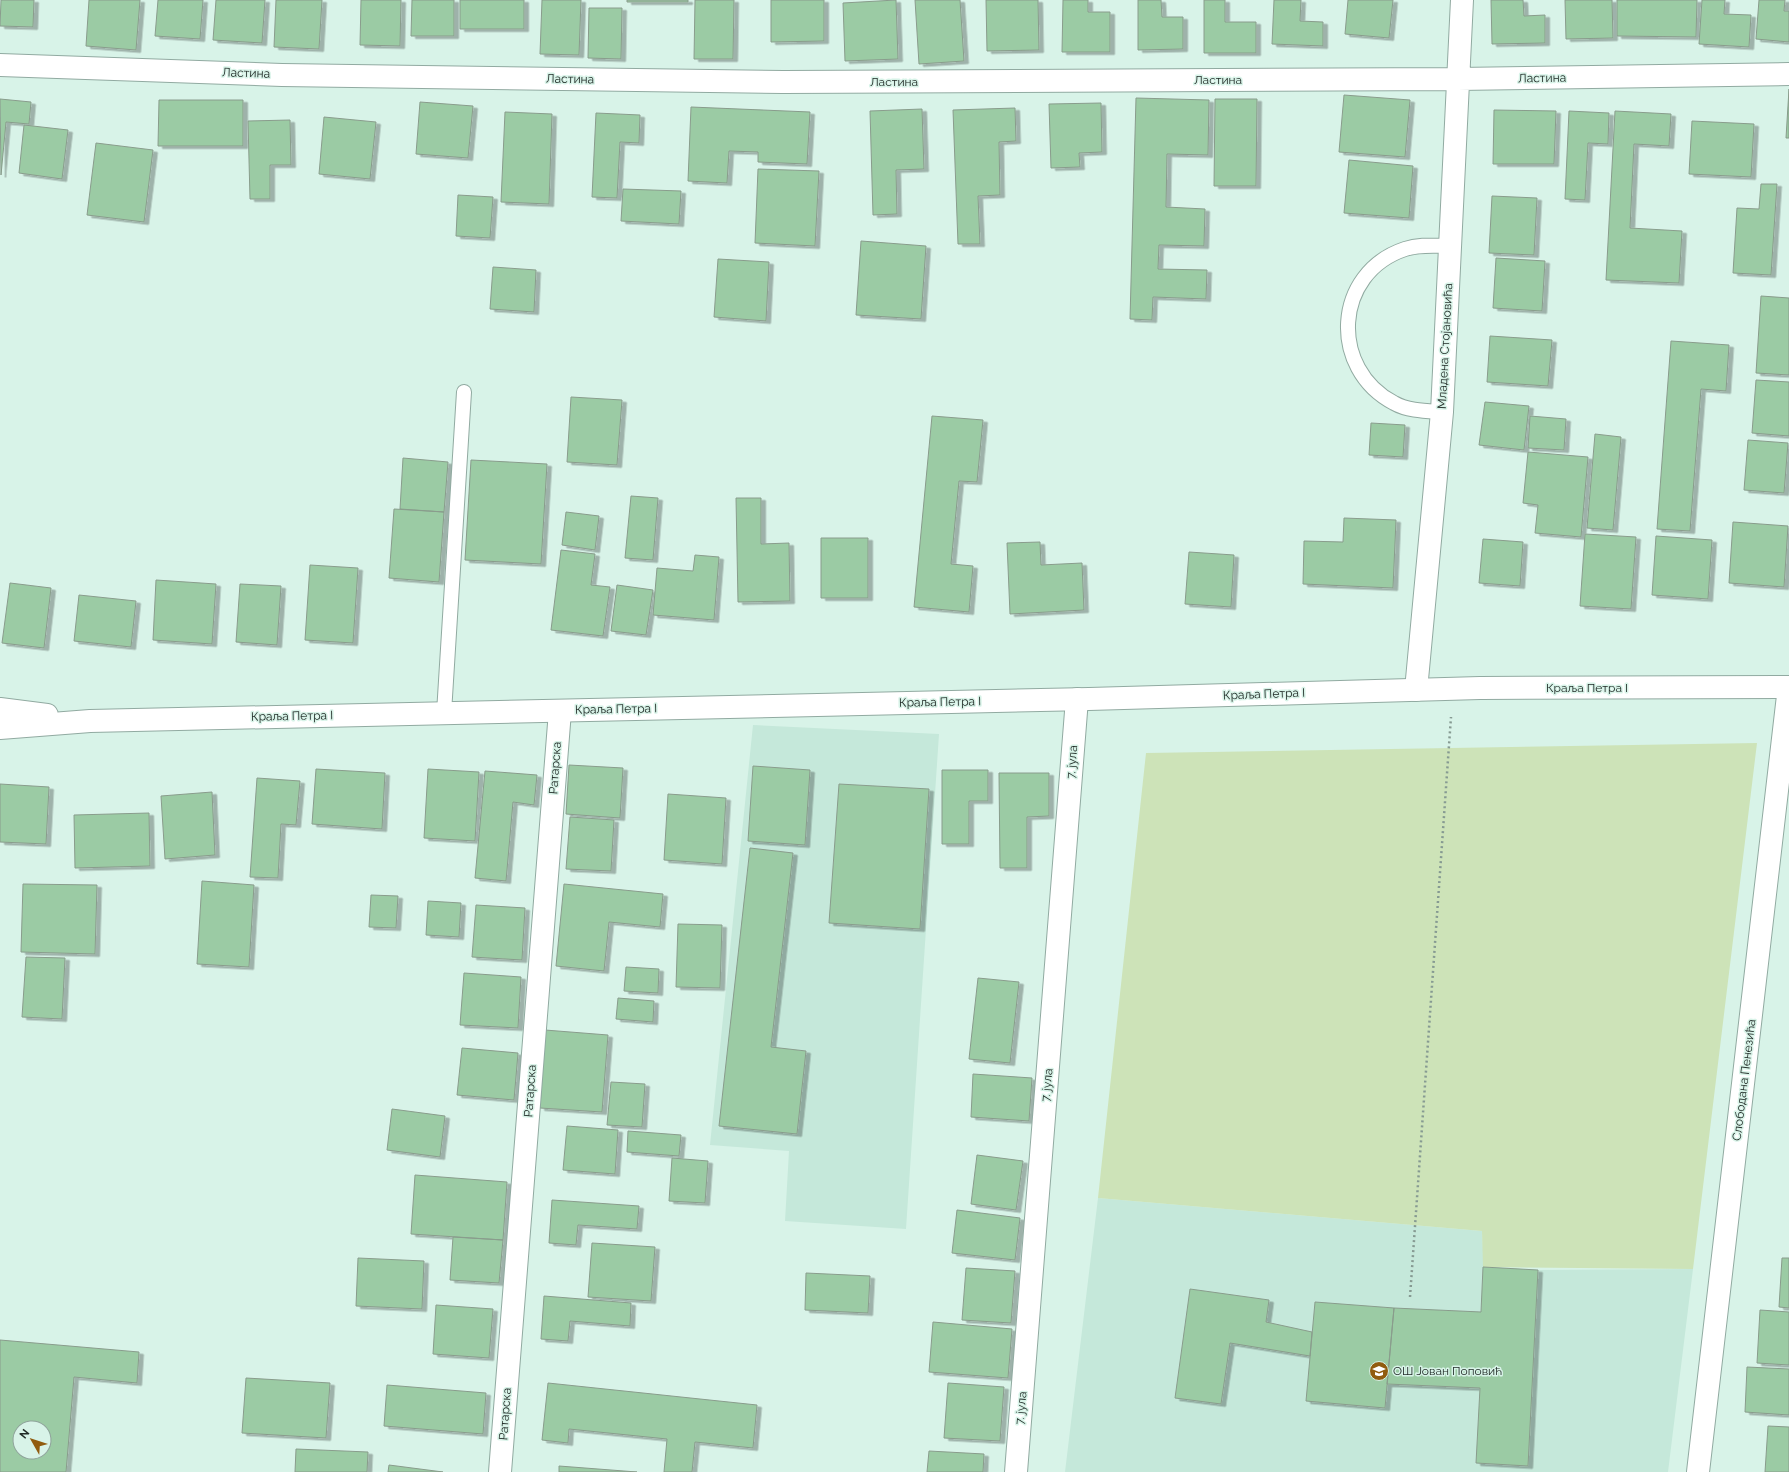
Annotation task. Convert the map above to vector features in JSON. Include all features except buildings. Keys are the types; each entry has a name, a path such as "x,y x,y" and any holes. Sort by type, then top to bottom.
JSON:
{"street":[{"name":"Младена Стојановића","path":"1416,690 1442,412 1462,0"},
{"name":"Ластина","path":"0,65 282,75 783,82 1458,79 1789,74"},
{"name":"Краља Петра I","path":"0,728 90,721 1453,689 1789,687"},
{"name":"Слободана Пенезића","path":"1698,1472 1789,687"},
{"name":"7. јула","path":"1016,1472 1077,699"},
{"name":"Краља Петра I","path":"0,709 90,721"},
{"name":"Ратарска","path":"500,1472 560,711"}],"lane":[{"path":"1442,412 1413,409 1395,404 1379,394 1366,381 1356,365 1350,348 1347,330 1349,311 1354,294 1375,266 1389,256 1405,249 1422,245 1450,246"},
{"path":"444,713 464,392"}],"path":[{"path":"1410,1297 1453,689"}],"shaded area":[{"path":"753,725 939,734 906,1229 785,1221 789,1151 710,1145"},
{"path":"1757,743 1693,1269 1483,1267 1482,1231 1098,1198 1146,753"},
{"name":"ОШ Јован Поповић","path":"1098,1198 1482,1231 1484,1267 1538,1270 1693,1269 1668,1472 1065,1472"}],"place":[{"name":"ОШ Јован Поповић","path":"1379,1371"}]}
